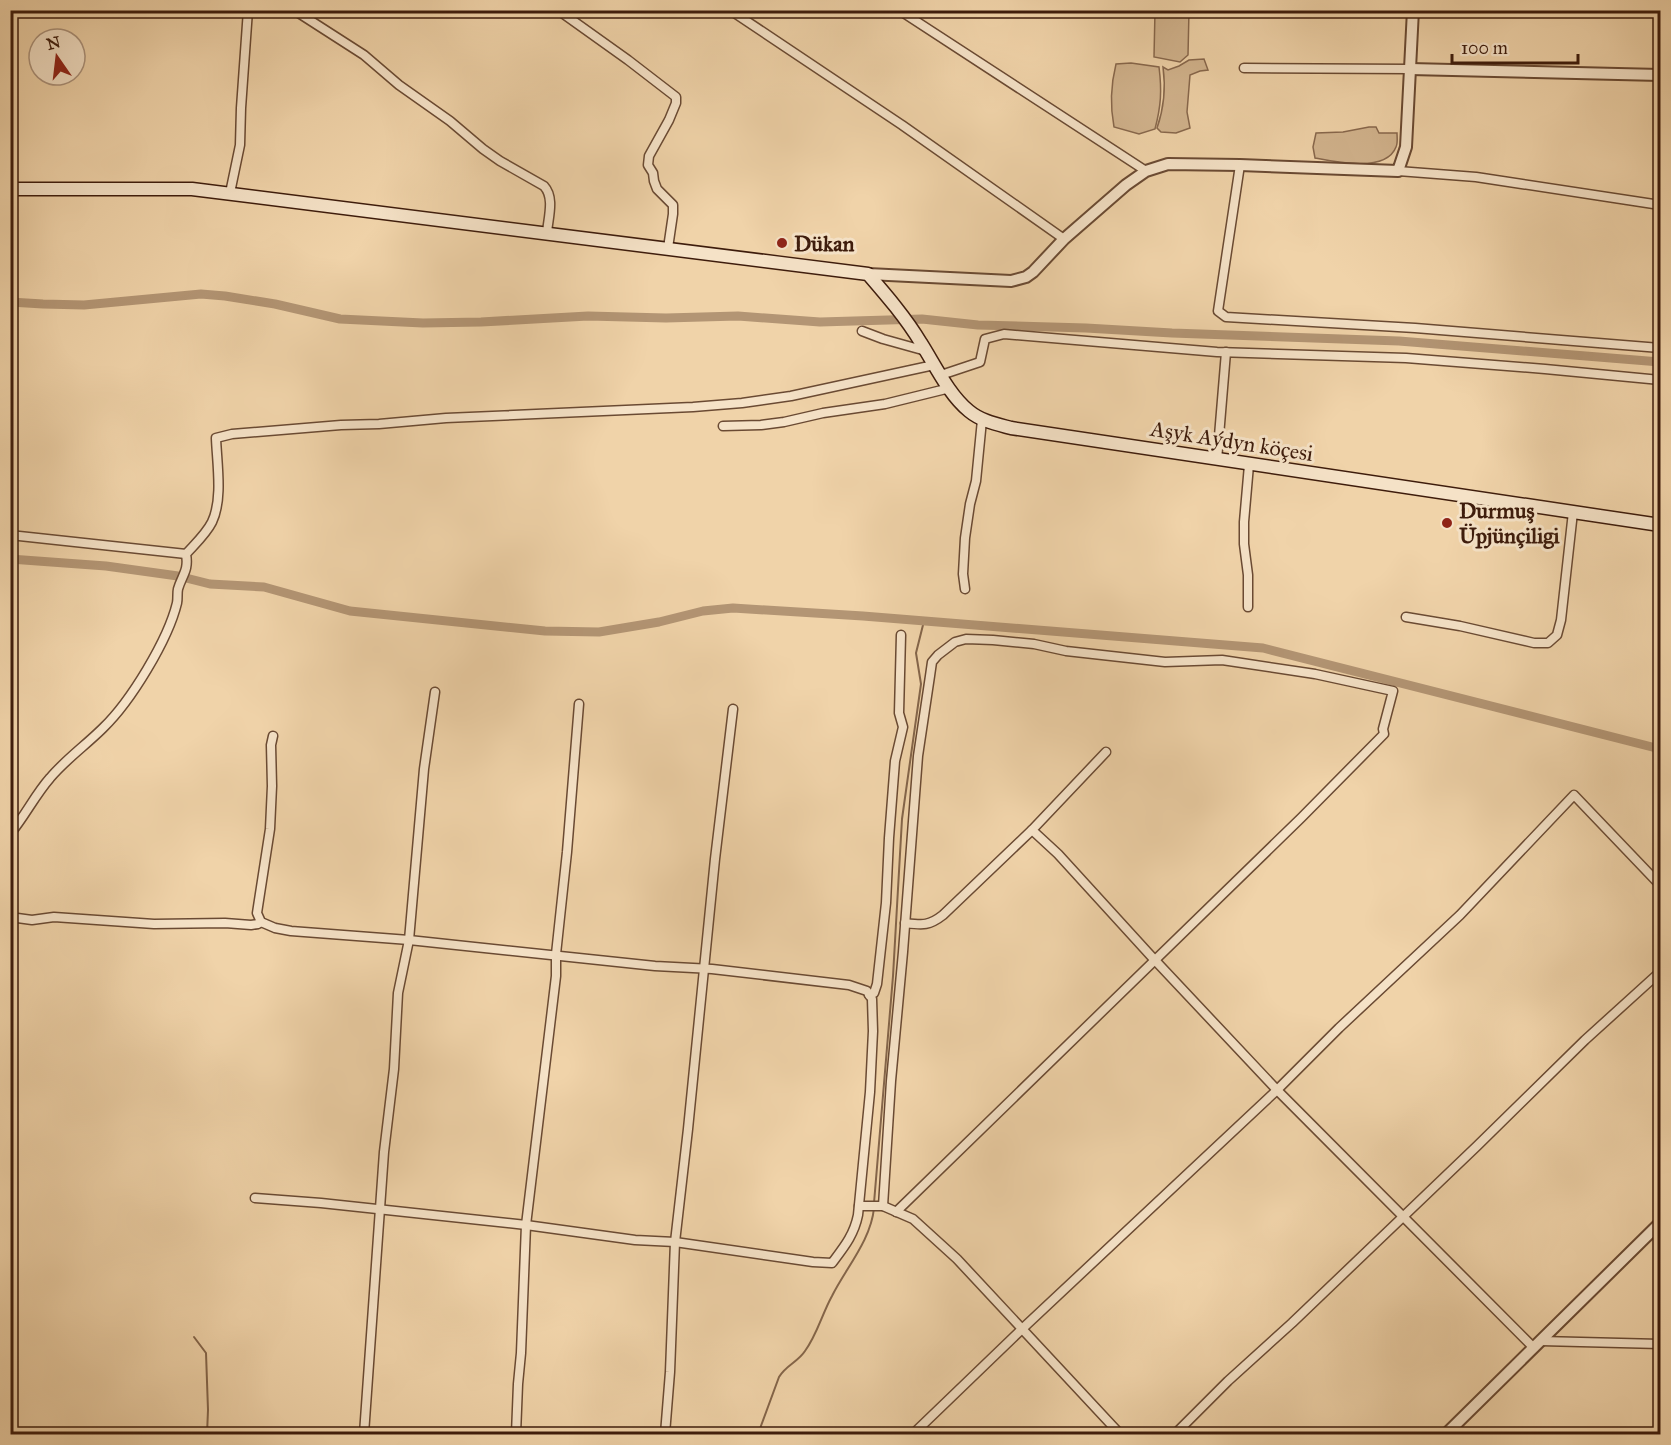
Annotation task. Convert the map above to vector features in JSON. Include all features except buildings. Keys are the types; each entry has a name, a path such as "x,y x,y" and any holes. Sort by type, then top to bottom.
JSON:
{"main road":[{"path":"10,189 192,189 868,274"},
{"name":"Aşyk Aýdyn köçesi","path":"868,274 893,302 962,404 982,420 1011,428 1216,460 1660,525"}],"street":[{"path":"230,194 240,145 248,10"},
{"path":"294,10 364,55 399,85 450,121 500,161 544,186 549,191 550,198 547,233"},
{"path":"558,10 628,60 675,98 676,103 649,156 648,165 653,172 657,189 673,205 668,248"},
{"path":"730,10 902,125 1064,238"},
{"path":"899,10 1146,171"},
{"path":"1398,171 1406,147 1413,10"},
{"path":"1244,68 1660,75"},
{"path":"868,274 1011,281 1026,277 1064,238 1126,184 1146,171 1168,165 1240,165 1398,171 1476,177 1660,205"},
{"path":"1240,165 1218,311 1226,317 1415,328 1660,348"},
{"path":"862,331 883,339 923,347"},
{"path":"186,554 212,523 217,509 219,497 216,438 231,434 446,418 742,403 980,363 985,339 1004,334 1226,352 1406,358 1660,380"},
{"path":"1216,460 1226,352"},
{"path":"723,426 784,422 823,413 885,404 950,387"},
{"path":"965,589 964,538 976,481 982,420"},
{"path":"1248,608 1244,522 1249,465"},
{"path":"1406,617 1460,626 1534,643 1548,643 1557,635 1561,620 1574,512"},
{"path":"10,535 186,554"},
{"path":"10,834 51,777 80,747 105,727 148,670 177,604 178,588 188,564 186,554"},
{"path":"869,995 874,993 877,984 886,903 895,761 903,727 899,713 901,635"},
{"path":"882,1206 918,756 932,662 938,655 955,642 966,639 993,640 1165,662 1222,660 1315,674 1393,691 1383,729 1384,735 896,1212"},
{"path":"364,1434 384,1152 394,1069 398,993 409,940 424,769 435,692"},
{"path":"516,1434 526,1226 556,976 579,704"},
{"path":"665,1434 675,1242 733,709"},
{"path":"255,1198 381,1209 635,1240 675,1242 832,1263 849,1241 862,1206 873,1031 872,999 867,991 849,985 704,968 655,966 409,940 291,931 261,922 257,913 270,829 273,735"},
{"path":"905,923 927,925 943,915 1032,830 1106,752"},
{"path":"913,1434 1460,915 1574,795 1660,885"},
{"path":"1032,830 1058,854 1277,1090 1403,1216 1537,1344 1660,1344"},
{"path":"10,917 32,921 54,917 154,924 251,925 261,922"},
{"path":"1175,1434 1228,1381 1292,1323 1586,1040 1660,972"},
{"path":"862,1206 882,1206 913,1219 957,1259 1120,1434"},
{"path":"1446,1434 1660,1223"}],"shaded area":[{"path":"1155,11 1189,11 1188,55 1180,62 1154,57"},
{"path":"1204,59 1208,70 1190,75 1187,112 1190,128 1176,133 1161,132 1157,128 1164,98 1163,67 1168,70 1189,60"},
{"path":"1131,63 1159,67 1160,98 1155,129 1139,134 1114,127 1113,119 1112,95 1116,64"},
{"path":"1376,127 1379,133 1397,133 1397,145 1390,155 1382,160 1359,164 1315,158 1313,147 1316,133 1343,132"}],"waterway":[{"path":"10,302 84,305 201,294 275,304 340,319 423,323 588,316 666,318 738,316 820,322 922,319 978,325 1399,341 1660,362"},
{"path":"10,559 106,566 178,576 210,584 264,587 350,611 545,631 599,632 659,622 703,611 733,608 863,616 1263,648 1660,749"},
{"path":"874,1203 893,976 902,819 921,684 916,653 924,621"},
{"path":"758,1434 779,1377 809,1345 832,1296 863,1243 874,1208"},
{"path":"194,1337 206,1353 207,1434"}],"place":[{"name":"Dükan","path":"782,243"},
{"name":"Durmuş Üpjünçiligi","path":"1447,523"}]}
